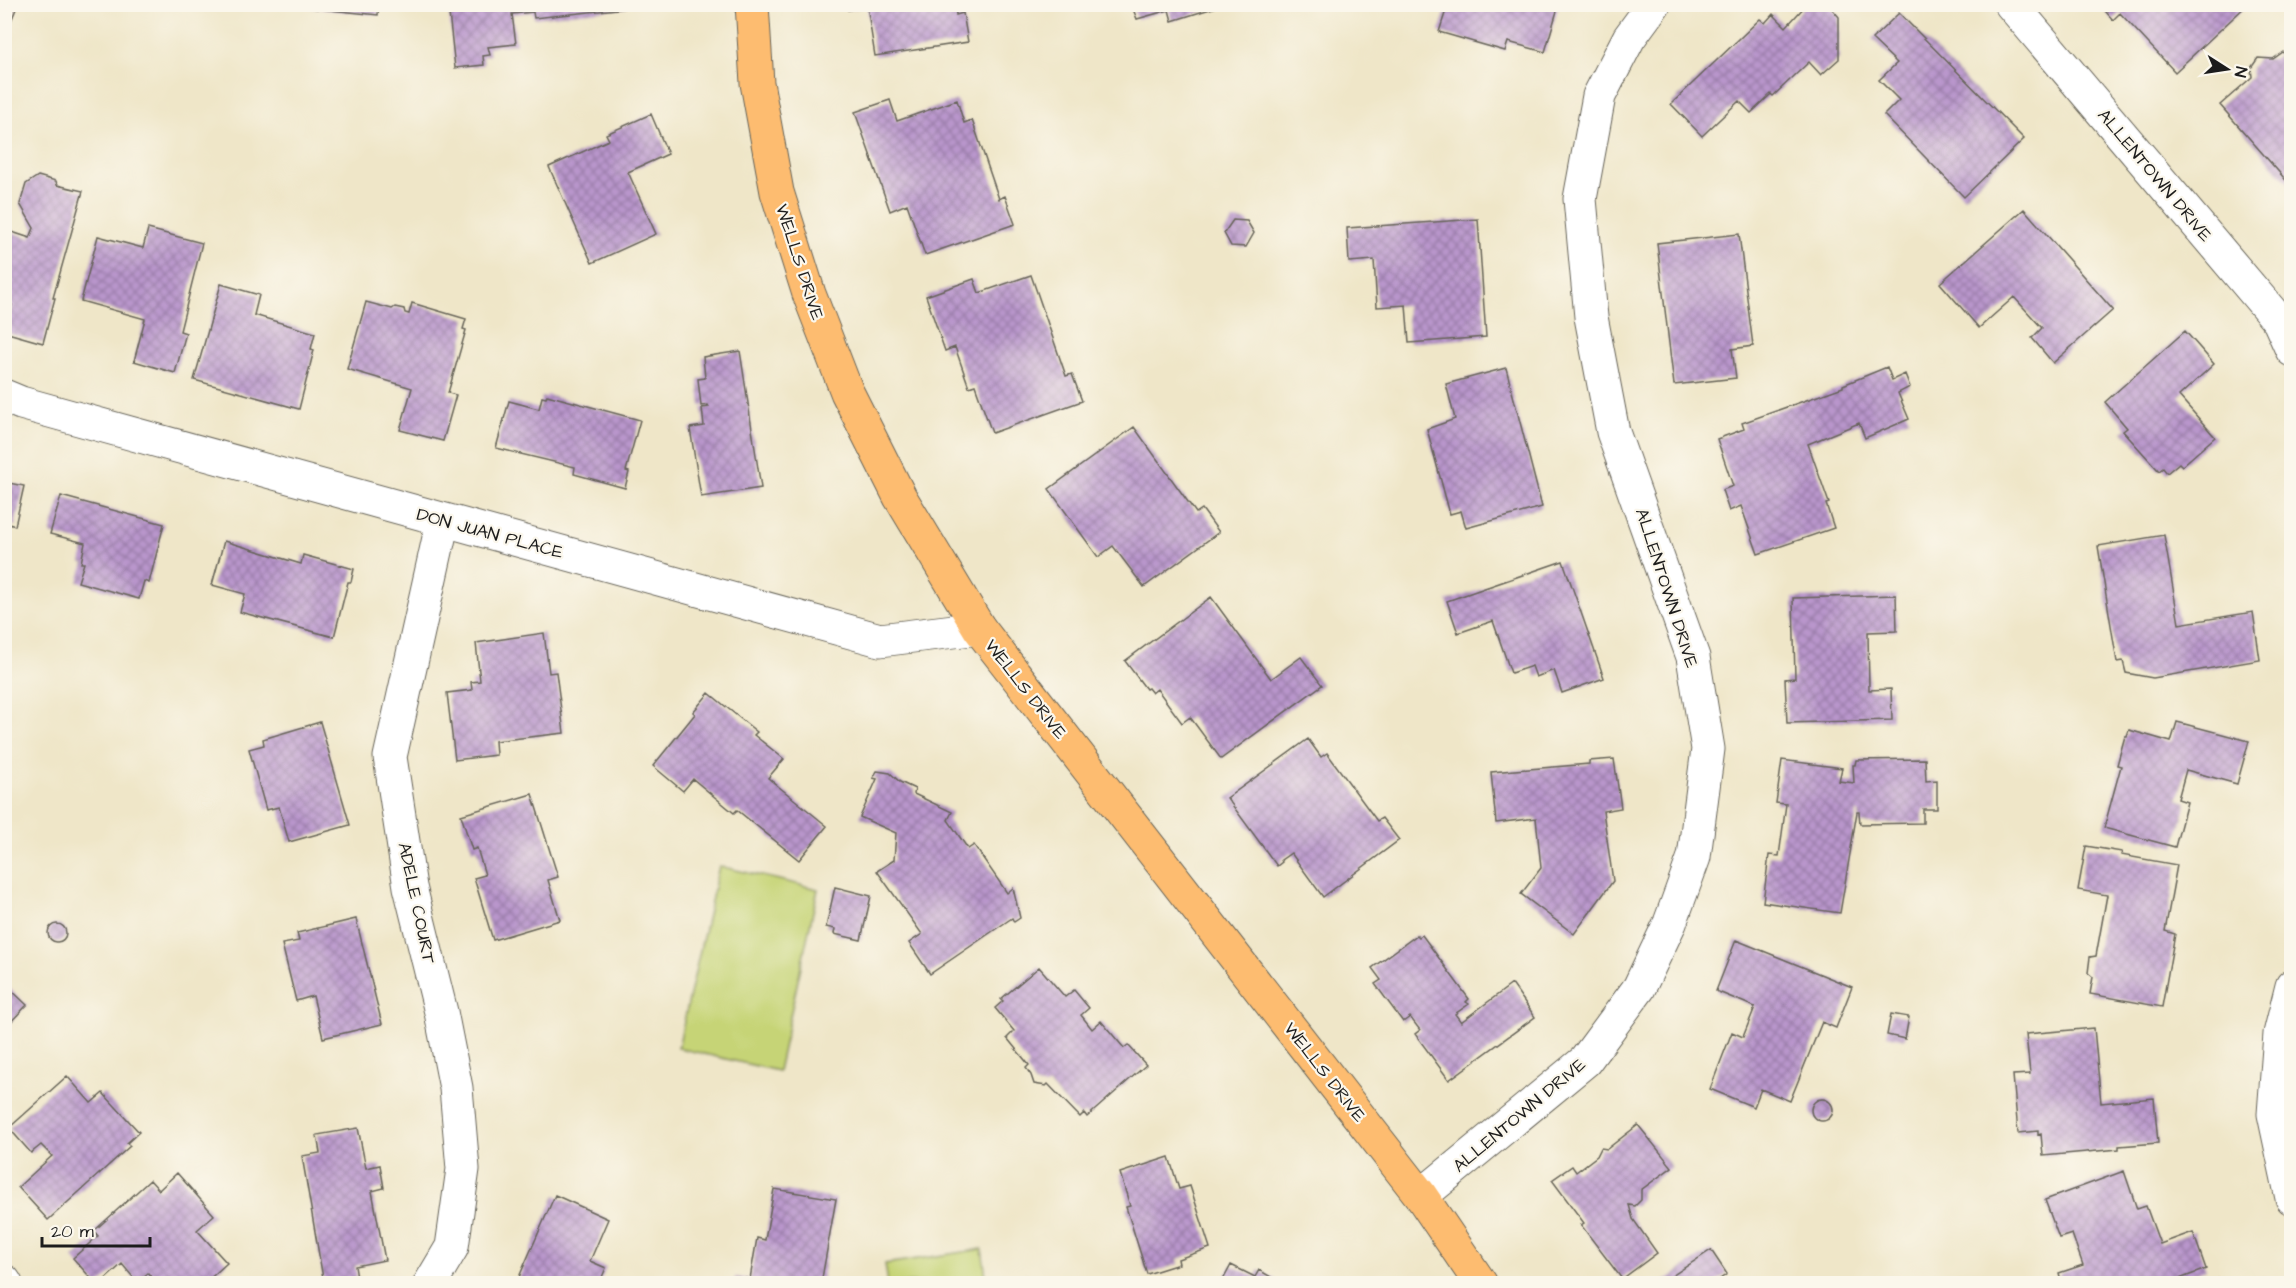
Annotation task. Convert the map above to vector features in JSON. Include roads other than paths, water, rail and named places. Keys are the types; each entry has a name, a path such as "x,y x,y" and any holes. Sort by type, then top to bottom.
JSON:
{"main road":[{"name":"WELLS DRIVE","path":"752,4 757,83 777,192 809,294 848,392 900,497 979,628 1421,1196 1481,1284"}],"street":[{"name":"ALLENTOWN DRIVE","path":"1421,1196 1585,1061 1640,988 1670,923 1694,857 1708,749 1693,657 1613,432 1592,317 1580,199 1599,96 1629,38 1654,4"},
{"name":"ALLENTOWN DRIVE","path":"2011,4 2279,321 2292,350"},
{"name":"DON JUAN PLACE","path":"4,396 21,403 880,640 979,628"},
{"name":"ADELE COURT","path":"430,1284 452,1247 464,1169 456,1088 441,1012 410,887 390,757 443,520"},
{"path":"2292,986 2280,1034 2274,1114 2292,1198"}]}
